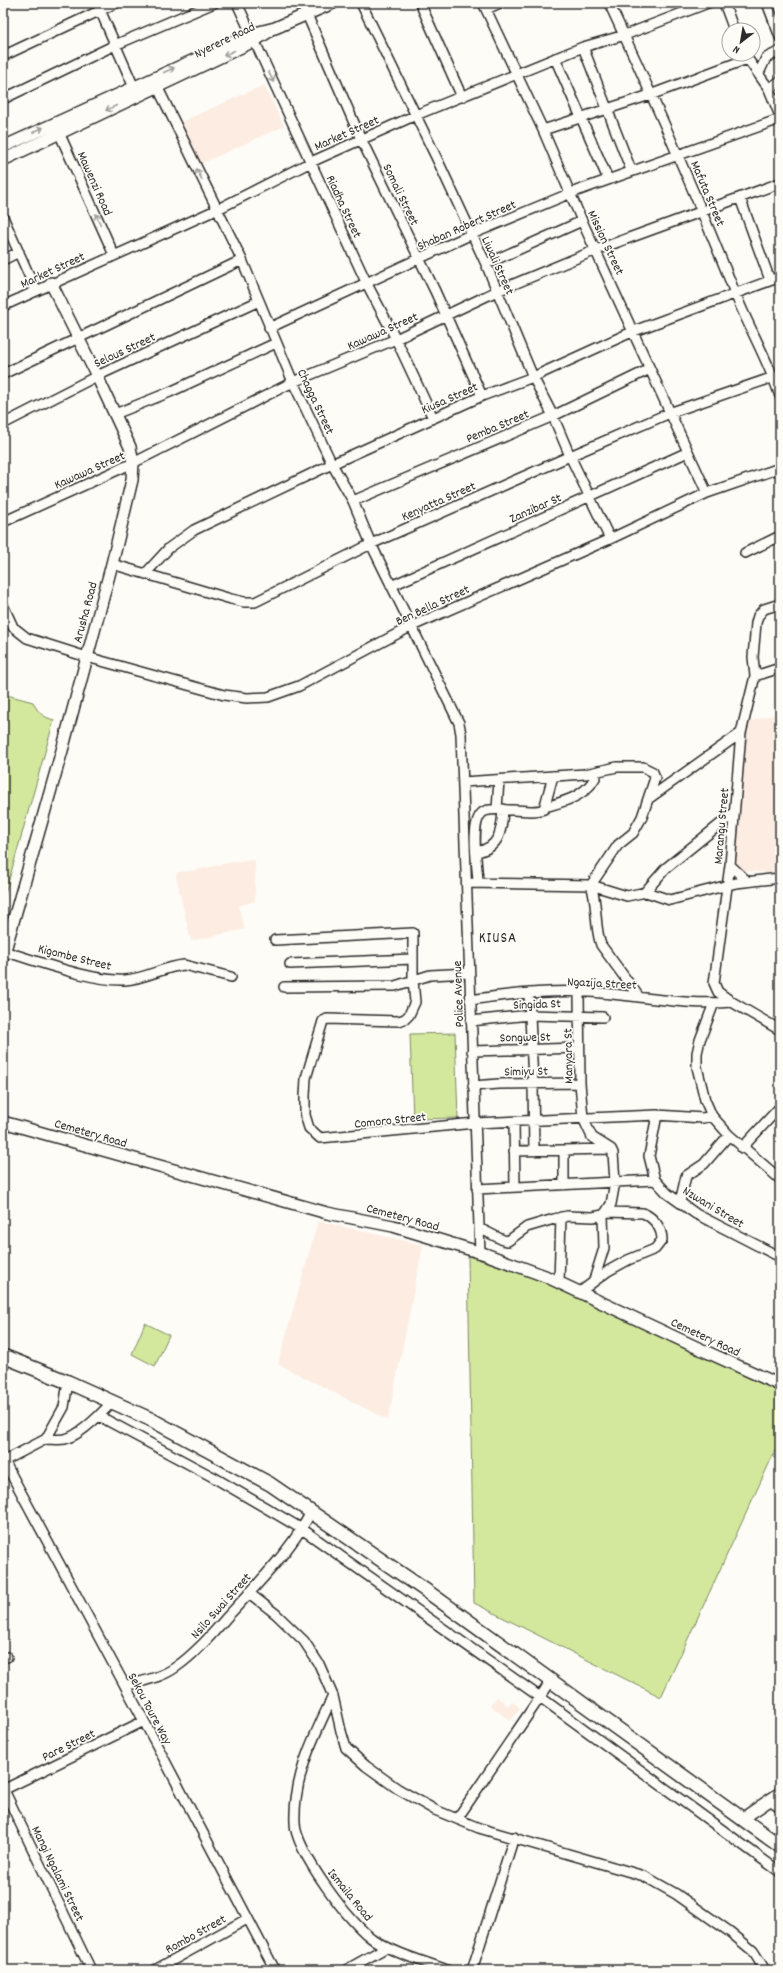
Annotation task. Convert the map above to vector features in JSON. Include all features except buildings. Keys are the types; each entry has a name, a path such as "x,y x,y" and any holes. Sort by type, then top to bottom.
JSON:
{"highway":[{"path":"3,1356 68,1382 150,1419 270,1484 428,1592 780,1846"}],"main road":[{"name":"Nyerere Road","path":"3,147 57,127 252,38 333,3"},
{"name":"Nyerere Road","path":"3,160 57,127"},
{"name":"Arusha Road","path":"4,953 112,564 130,487 133,463 130,448 115,414 51,283"},
{"name":"Cemetery Road","path":"3,1122 327,1213 393,1226 480,1253 559,1282 704,1351 780,1384"},
{"path":"742,1819 780,1792"}],"street":[{"path":"3,56 99,7 116,3"},
{"path":"3,99 115,45 214,3"},
{"name":"Riadha Street","path":"237,3 367,284 396,339 433,418"},
{"name":"Somali Street","path":"302,3 361,139 482,396"},
{"name":"Liwali Street","path":"361,3 416,115 486,264 533,377 553,416 570,456 610,539"},
{"path":"420,3 462,97"},
{"path":"485,6 500,3"},
{"name":"Mafuta Street","path":"610,3 703,211 736,294 774,377 780,396"},
{"name":"Market Street","path":"3,306 51,283 218,209 311,162 416,115 583,47 625,35 708,3"},
{"path":"724,3 731,22"},
{"path":"767,3 777,20 780,38"},
{"name":"Mission Street","path":"485,6 543,130 582,221 634,331 650,369 672,412 707,493"},
{"path":"99,7 136,91"},
{"path":"583,47 631,170"},
{"path":"759,73 766,58 780,51"},
{"path":"555,58 608,179"},
{"path":"543,130 650,95 733,62"},
{"path":"750,62 769,89 780,116"},
{"path":"769,89 780,81"},
{"name":"Chagga Street","path":"155,82 196,169 218,209 242,260 269,328 293,382 332,464 353,501 371,544 410,627 455,714 461,734"},
{"name":"Shaban Robert Street","path":"269,328 419,260 472,234 571,193 631,170 678,156 780,119"},
{"name":"Mawenzi Road","path":"57,127 114,255"},
{"name":"Kawawa Street","path":"3,522 133,463 293,382 396,339 497,291 596,250 780,183"},
{"path":"740,198 770,280"},
{"path":"3,217 36,291"},
{"path":"486,264 582,221"},
{"path":"3,260 19,252"},
{"path":"3,374 242,260"},
{"name":"Kiusa Street","path":"146,573 169,548 194,530 332,464 482,396 533,377 634,331 780,277"},
{"name":"Selous Street","path":"3,424 97,376 259,301"},
{"path":"115,414 170,392 276,343"},
{"name":"Pemba Street","path":"353,501 553,416 650,369"},
{"name":"Kenyatta Street","path":"112,564 231,599 244,602 255,602 371,544 570,456 672,412 774,377"},
{"name":"Zanzibar St","path":"391,586 688,452"},
{"name":"Ben Bella Street","path":"3,605 13,627 20,634 28,638 87,657 224,695 247,698 268,697 299,686 410,627 610,539 707,493 780,468"},
{"path":"745,553 780,536"},
{"name":"Marangu Street","path":"780,604 764,609 758,616 754,657 755,676 740,733 730,865 714,983 718,992 732,1002 780,1030"},
{"path":"755,676 780,668"},
{"path":"648,799 740,733"},
{"name":"Police Avenue","path":"461,734 480,1253"},
{"path":"463,782 585,774 617,767 648,769 654,775 645,810 635,830 618,845 591,885"},
{"path":"478,883 476,852 477,819 486,811 500,809 542,810 545,807 564,801 586,791 595,781 598,771"},
{"path":"545,807 553,776"},
{"path":"476,852 486,850 499,837 502,826 499,780"},
{"path":"644,892 666,868 734,814"},
{"path":"730,865 747,881"},
{"path":"467,883 591,885 627,896 644,892 670,900 727,885 747,881 780,878"},
{"path":"591,885 594,894 598,938 601,945 639,997"},
{"path":"275,940 413,933 413,980"},
{"name":"Kigombe Street","path":"4,953 111,980 132,979 176,966 184,966 231,976"},
{"path":"290,964 413,959"},
{"path":"284,987 388,986 400,985 430,975 469,974"},
{"name":"Comoro Street","path":"413,980 415,1002 412,1011 405,1019 398,1021 327,1019 323,1021 306,1078 305,1115 309,1128 320,1138 475,1123 657,1115 703,1118 712,1116"},
{"name":"Ngazija Street","path":"470,1000 529,993 579,992 714,1003 732,1002"},
{"name":"Manyara St","path":"579,992 580,1083 583,1118"},
{"path":"529,993 532,1049 532,1121 534,1151"},
{"path":"714,1003 700,1040 696,1067 712,1116 742,1148 780,1179"},
{"name":"Singida St","path":"471,1021 530,1015 603,1017"},
{"name":"Songwe St","path":"472,1051 579,1048"},
{"name":"Simiyu St","path":"473,1086 533,1083 580,1083"},
{"path":"742,1148 780,1107"},
{"path":"477,1189 655,1180 649,1156 657,1115"},
{"path":"583,1118 595,1141 611,1149 614,1158 615,1182 611,1204 605,1213 604,1248 594,1280"},
{"path":"514,1122 515,1186"},
{"path":"680,1202 688,1174 704,1164 729,1135"},
{"path":"514,1151 611,1149"},
{"path":"564,1150 564,1185"},
{"name":"Nzwani Street","path":"655,1180 696,1214 780,1258"},
{"path":"479,1228 508,1241 531,1225 561,1217 593,1217 605,1213 643,1214 656,1222 661,1232 662,1240 655,1249 628,1260 594,1280 580,1292"},
{"path":"559,1282 561,1217"},
{"path":"46,1439 64,1407 68,1382"},
{"path":"4,1460 46,1439 63,1439 70,1437 99,1416 112,1402"},
{"path":"99,1416 213,1477 302,1529 540,1697 780,1872"},
{"name":"Sekou Toure Way","path":"4,1460 144,1721 274,1970"},
{"name":"Nsilo Swai Street","path":"125,1686 160,1676 175,1668 192,1654 249,1593 302,1529 311,1512"},
{"path":"249,1593 276,1614 304,1641 319,1664 332,1696 346,1748 366,1766 398,1789 435,1810 479,1828 644,1876 676,1894 730,1932 753,1951 765,1970"},
{"path":"457,1819 551,1681"},
{"name":"Ismaila Road","path":"332,1696 307,1751 296,1797 294,1825 306,1855 328,1891 372,1939 387,1947 447,1970"},
{"name":"Pare Street","path":"3,1789 144,1721"},
{"name":"Mangi Ngalami Street","path":"3,1789 91,1970"},
{"path":"770,1800 780,1808"},
{"path":"472,1970 514,1837"},
{"name":"Rombo Street","path":"156,1970 247,1919"},
{"path":"346,1970 362,1966 387,1947"}],"shaded area":[{"path":"264,85 284,126 200,164 181,122"},
{"path":"780,713 780,874 738,870 726,856 732,785 743,723"},
{"path":"255,860 255,901 238,906 245,929 191,941 176,876 178,872 197,870 237,861"},
{"path":"318,1221 423,1245 388,1420 278,1364"},
{"path":"497,1697 508,1706 512,1701 520,1708 510,1721 490,1705"}],"green space":[{"path":"3,694 33,702 41,714 54,720 3,901"},
{"path":"455,1033 458,1118 413,1119 410,1034"},
{"path":"468,1256 543,1280 780,1390 780,1440 661,1697 474,1603"},
{"path":"145,1323 169,1335 155,1366 132,1354"}],"district":[{"name":"KIUSA","path":"498,937"}]}
